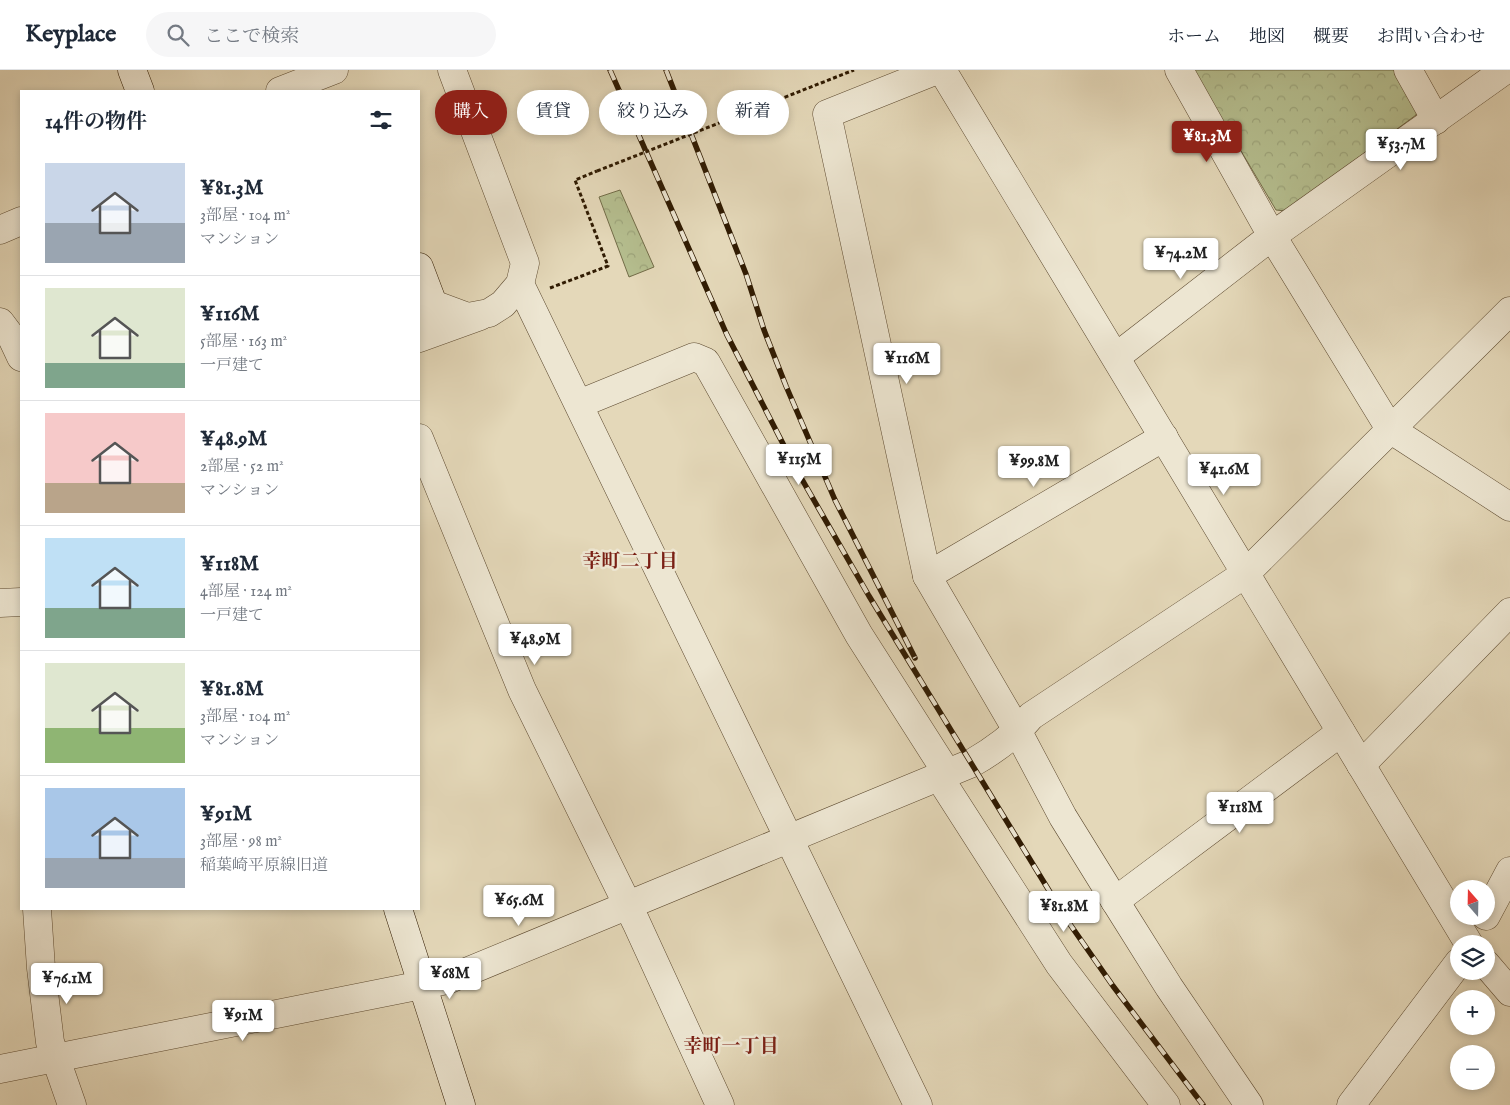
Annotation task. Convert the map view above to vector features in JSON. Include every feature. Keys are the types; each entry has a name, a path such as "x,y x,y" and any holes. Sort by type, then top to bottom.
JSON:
{"street":[{"path":"132,70 140,90"},
{"path":"452,70 525,263 523,291 918,1105"},
{"path":"937,70 827,114 927,576 1018,732 1064,817 1115,901 1169,987 1249,1105"},
{"path":"942,70 1465,935"},
{"path":"1179,70 1272,236 1390,429 1510,507"},
{"path":"1408,70 1436,120"},
{"path":"1116,357 1272,236 1504,70"},
{"path":"283,90 334,74"},
{"path":"0,230 20,221"},
{"path":"420,270 433,304 423,325 420,327"},
{"path":"420,338 489,313 523,291"},
{"path":"433,304 468,317 489,313"},
{"path":"0,1069 447,980 972,763 999,748 1018,732 1031,716 1245,574 1510,311"},
{"path":"0,322 12,338 20,355"},
{"path":"579,404 694,357 706,362 859,635 1059,964 1166,1105"},
{"path":"927,576 1164,437"},
{"path":"420,440 522,690 626,906 636,922 720,1105"},
{"path":"0,602 20,602"},
{"path":"1361,765 1510,612"},
{"path":"1115,901 1341,732"},
{"path":"1495,899 1510,871"},
{"path":"38,910 50,1042 72,1105"},
{"path":"398,910 461,1105"},
{"path":"1351,1105 1450,974"},
{"path":"1495,974 1510,992"}],"path":[{"path":"523,291 608,266 574,180 854,70"}],"green space":[{"path":"1193,70 1397,70 1418,107 1416,115 1286,211 1276,210"},
{"path":"620,190 654,267 629,277 599,197"}],"railway":[{"path":"610,70 727,335 796,469 869,596 1067,920 1113,986 1203,1105"},
{"path":"666,70 746,274 764,330 786,386 835,500 915,658"}],"district":[{"name":"幸町二丁目","path":"630,562"},
{"name":"幸町一丁目","path":"731,1047"}]}
